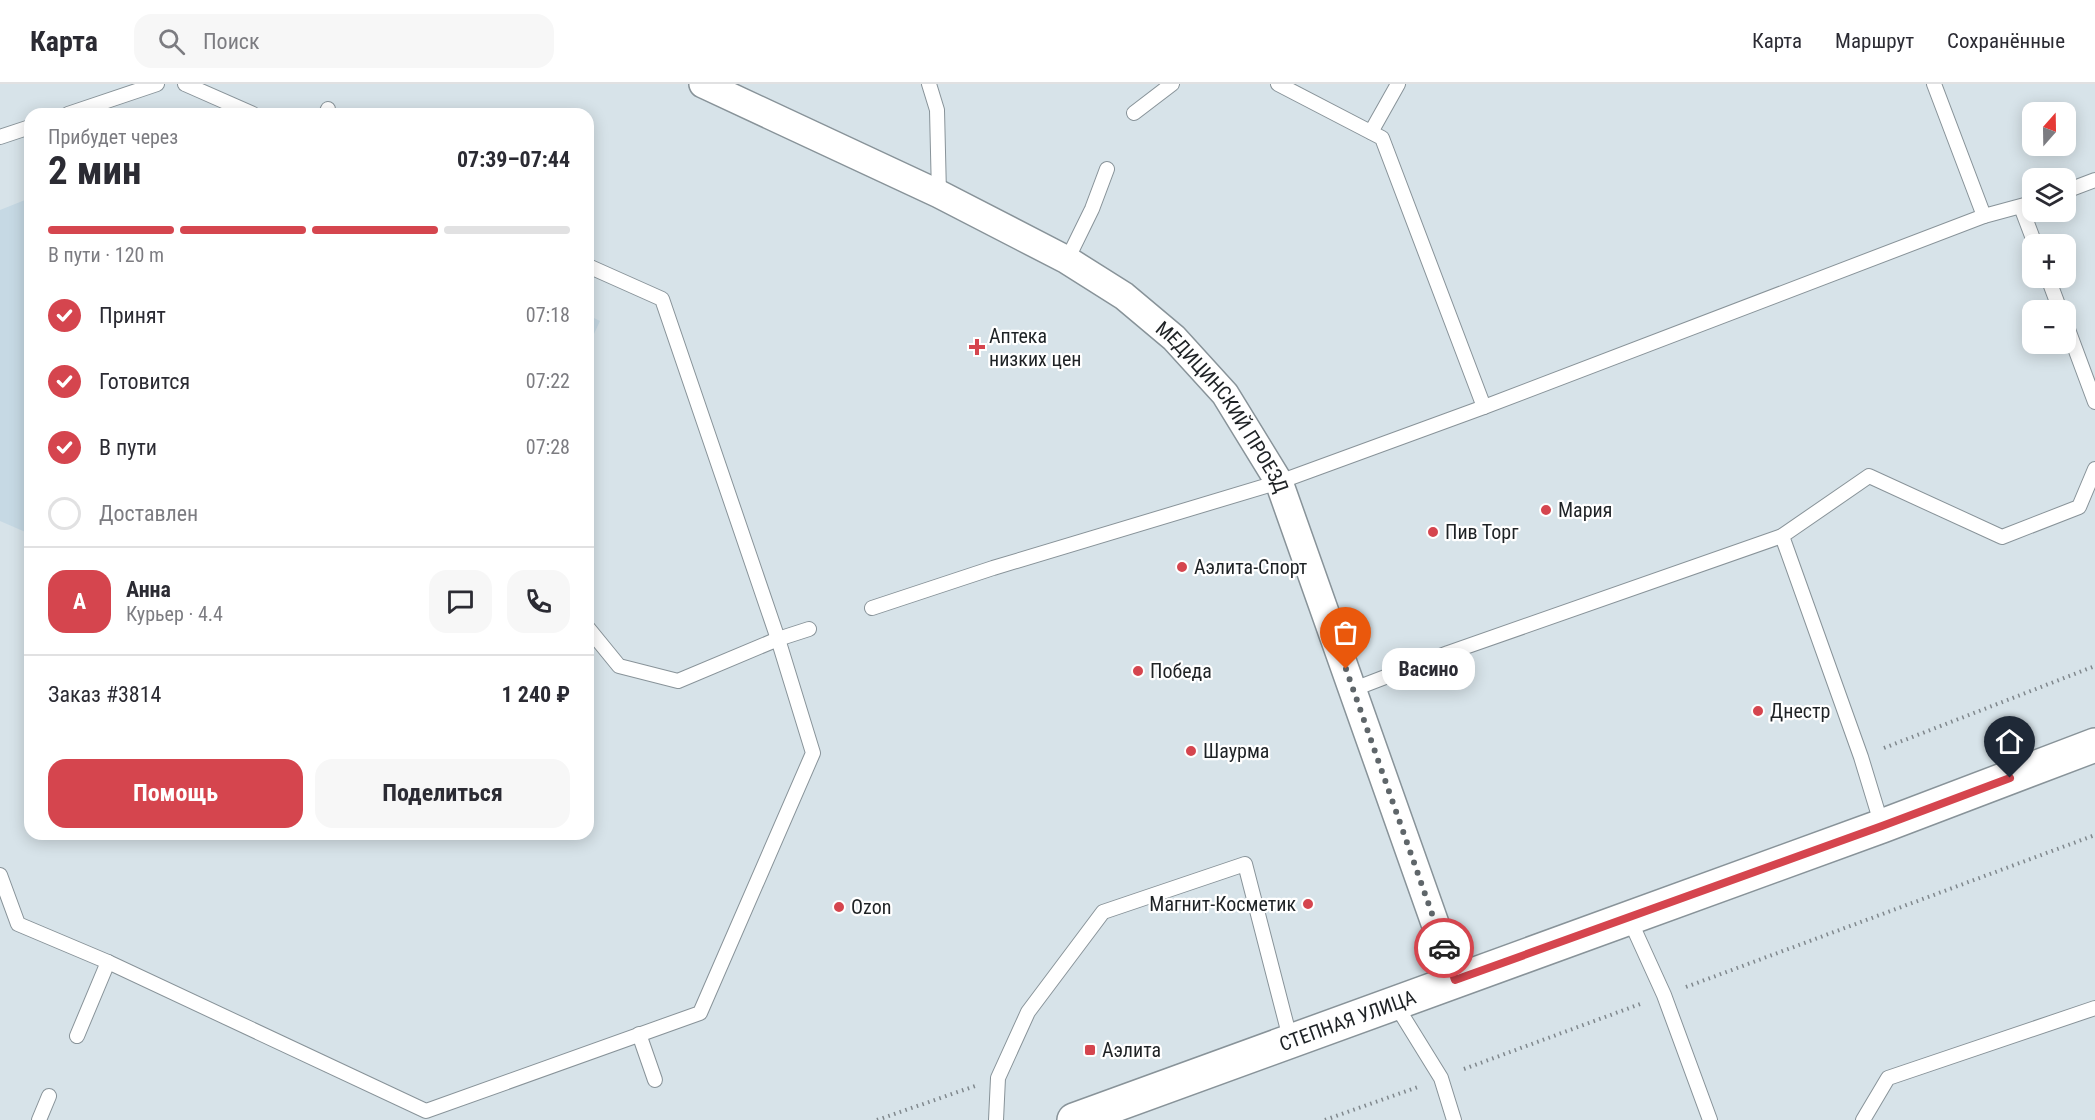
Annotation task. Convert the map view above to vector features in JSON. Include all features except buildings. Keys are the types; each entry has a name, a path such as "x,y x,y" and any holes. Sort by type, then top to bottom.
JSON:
{"street":[{"name":"МЕДИЦИНСКИЙ ПРОЕЗД","path":"703,84 939,194 1067,260 1124,296 1174,338 1225,394 1279,482 1455,980"},
{"name":"СТЕПНАЯ УЛИЦА","path":"1074,1120 1882,826 2095,745"}],"lane":[{"path":"86,108 156,84"},
{"path":"185,84 240,108"},
{"path":"929,84 937,110 939,194"},
{"path":"1134,113 1172,84"},
{"path":"1278,84 1382,138 1484,407"},
{"path":"1371,132 1398,84"},
{"path":"1934,84 1984,216"},
{"path":"0,137 24,129"},
{"path":"1067,260 1092,209 1107,169"},
{"path":"2076,187 2095,180"},
{"path":"872,608 993,568 1279,482 1484,407 1984,216 2022,206"},
{"path":"0,875 18,924 108,962 426,1111 700,1012 813,753 778,639 662,300 594,269"},
{"path":"2076,351 2095,402"},
{"path":"1354,689 1448,652 1782,536 1869,476 2002,537 2079,507 2095,469"},
{"path":"1782,536 1861,758 1882,826"},
{"path":"594,635 619,666 678,681 778,639 809,629"},
{"path":"996,1120 998,1078 1028,1012 1103,912 1245,864 1291,1042"},
{"path":"1629,918 1664,995 1710,1120"},
{"path":"77,1036 108,962"},
{"path":"1394,1002 1441,1078 1454,1120"},
{"path":"1863,1120 1888,1078 2095,1008"},
{"path":"639,1034 655,1080"},
{"path":"39,1120 49,1096"}],"path":[{"path":"1861,758 2095,666"},
{"path":"1325,1120 2095,835"},
{"path":"877,1120 998,1078"}],"shaded area":[{"path":"24,200 24,531 0,521 0,210"},
{"path":"594,318 600,321 594,334"}],"way so far":[{"path":"1346,669 1444,948"}],"place":[{"name":"Аптека низких цен","path":"977,347"},
{"name":"Мария","path":"1546,510"},
{"name":"Пив Торг","path":"1433,532"},
{"name":"Аэлита-Спорт","path":"1182,567"},
{"name":"Васино","path":"1346,669"},
{"name":"Победа","path":"1138,671"},
{"name":"Днестр","path":"1758,711"},
{"name":"Шаурма","path":"1191,751"},
{"name":"Магнит-Косметик","path":"1308,904"},
{"name":"Ozon","path":"839,907"},
{"name":"Аэлита","path":"1090,1050"}],"route":[{"path":"1444,948 1455,980 2010,778"}]}
